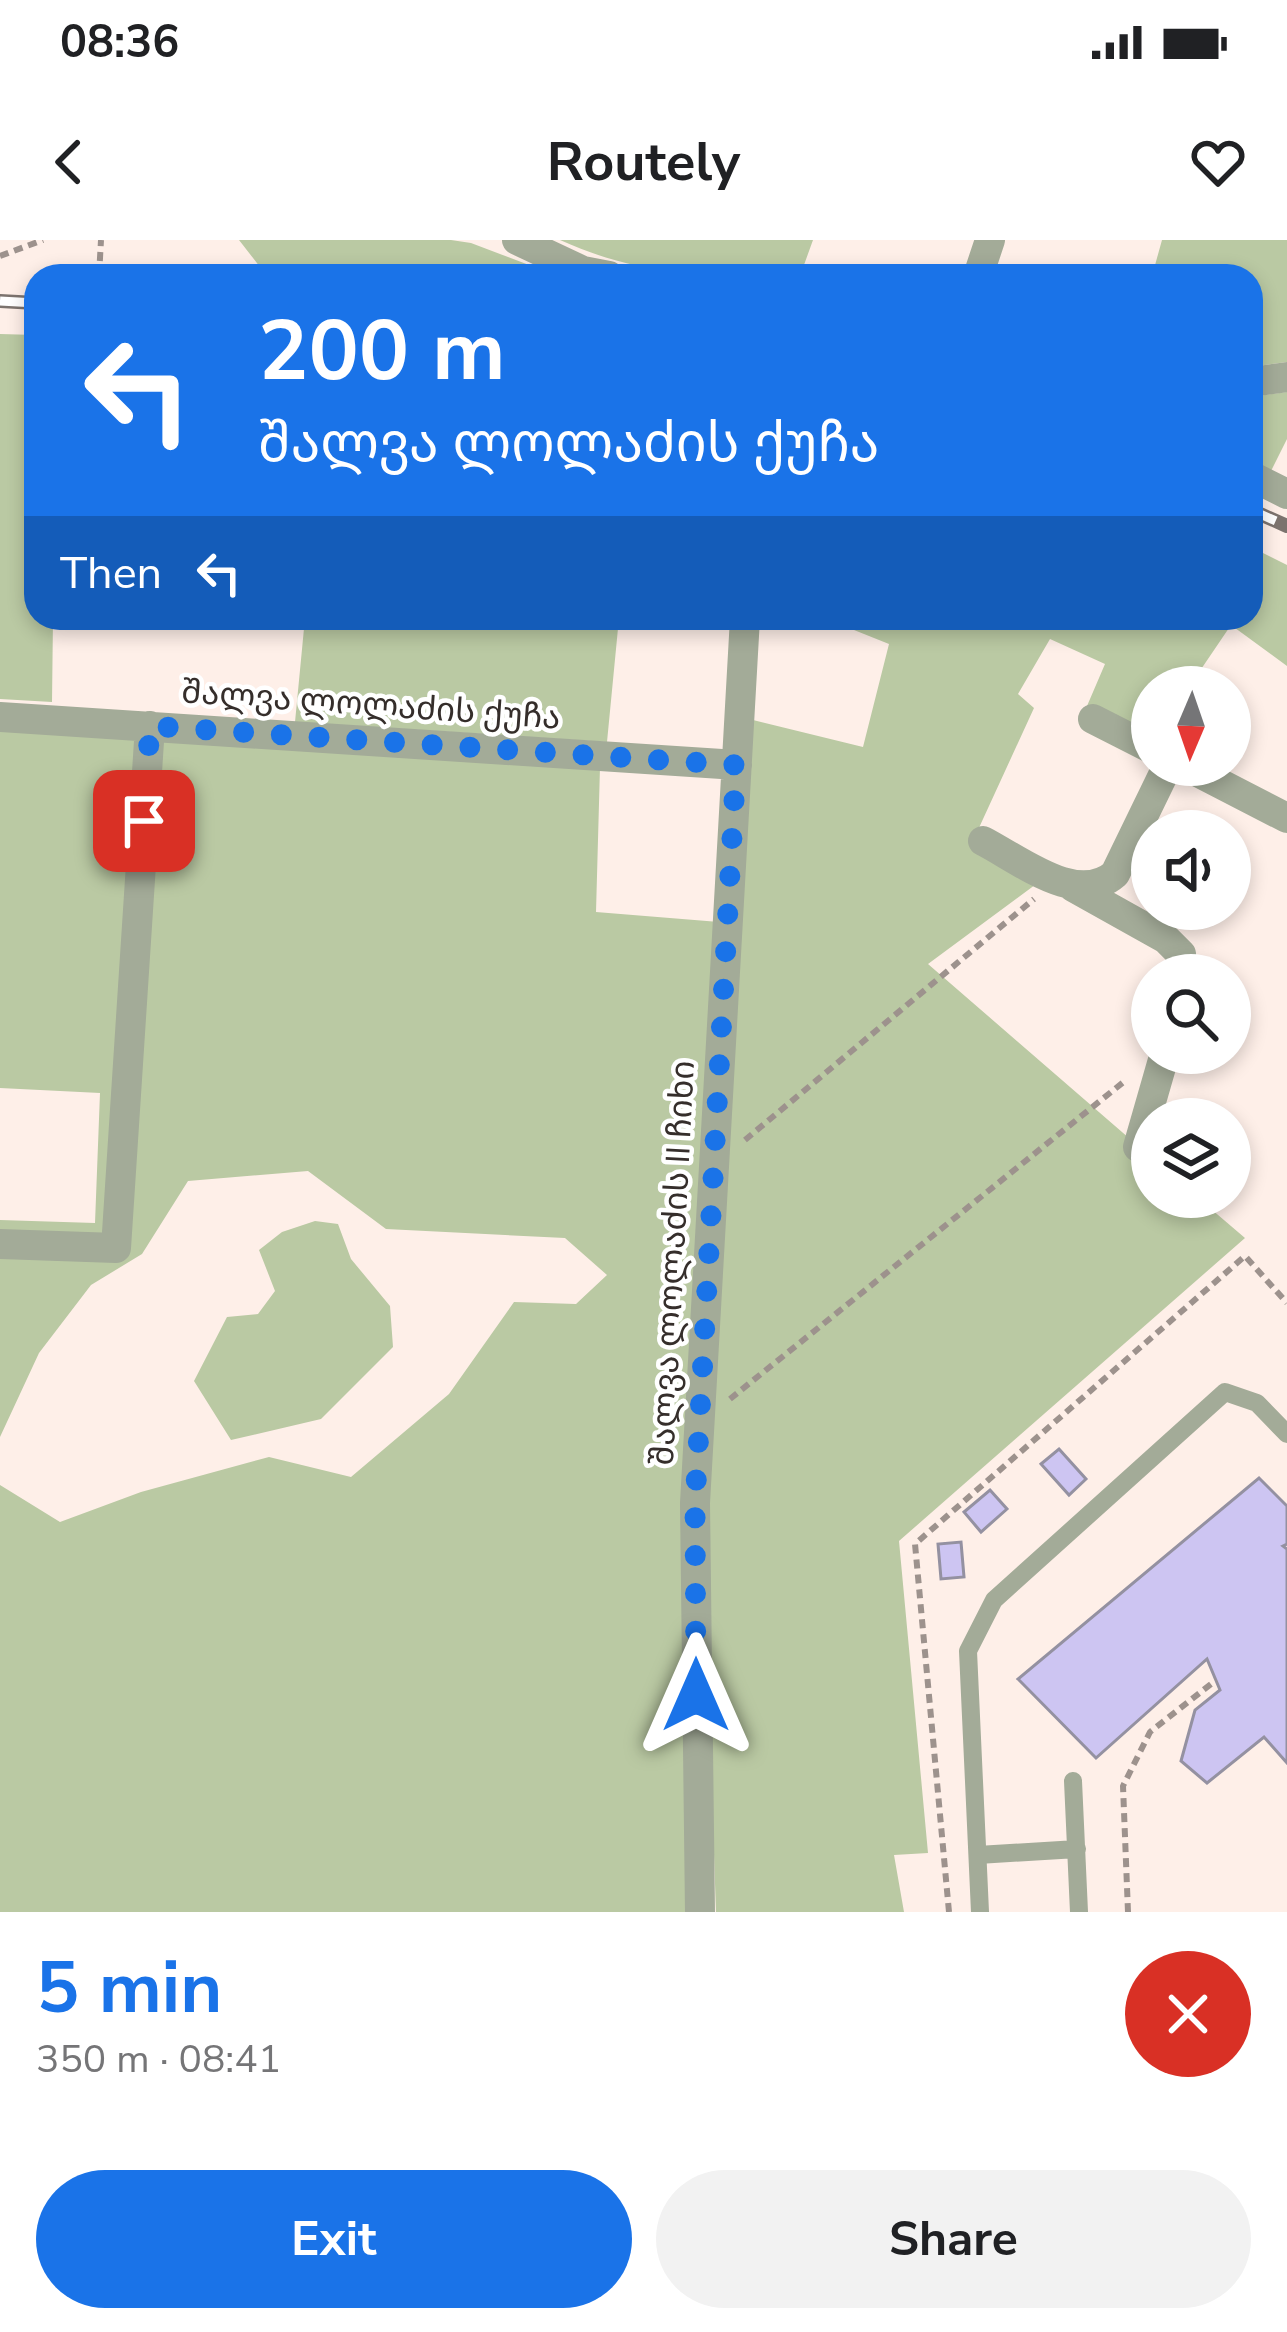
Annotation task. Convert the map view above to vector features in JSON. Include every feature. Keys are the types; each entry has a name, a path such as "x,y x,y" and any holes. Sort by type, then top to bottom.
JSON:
{"street":[{"path":"517,240 566,264"},
{"name":"შალვა ლოლაძის II ჩიხი","path":"700,1912 695,1524 744,630"},
{"name":"შალვა ლოლაძის ქუჩა","path":"0,717 736,765"},
{"path":"1093,719 1131,738"},
{"path":"0,1244 116,1248 150,726"},
{"path":"1065,883 1102,886 1115,874 1158,786"},
{"path":"1225,786 1287,818"},
{"path":"983,841 1166,939 1180,954"}],"lane":[{"path":"980,1912 968,1652 994,1600 1225,1392 1257,1402 1287,1434"},
{"path":"1073,1781 1079,1912"},
{"path":"978,1855 1077,1850"}],"path":[{"path":"0,256 43,240"},
{"path":"714,1166 1065,883"},
{"path":"699,1424 1136,1074"},
{"path":"1128,1912 1123,1786 1150,1732 1216,1680"}],"green space":[{"path":"239,240 451,240 526,264 258,264"},
{"path":"560,240 813,240 804,264 630,264"},
{"path":"1162,240 1287,240 1287,362 1263,365 1263,264 1155,264"},
{"path":"0,334 24,335 24,630 53,630 52,702 0,699"},
{"path":"1287,392 1287,439 1267,479 1263,477 1263,395"},
{"path":"1263,553 1287,565 1287,666 1238,630 1263,630"},
{"path":"304,630 618,630 607,742 295,722"},
{"path":"854,630 1228,630 1203,666 1131,666 1131,728 1087,706 1105,664 1050,639 1018,694 1034,708 972,843 1043,879 928,964 1131,1140 1131,1218 1222,1218 1245,1238 899,1541 928,1853 894,1855 904,1912 716,1912 702,1510 745,718 863,747 889,644"},
{"path":"0,724 142,735 106,1237 0,1232 0,1220 95,1223 100,1093 0,1088"},
{"path":"157,737 600,767 596,912 719,922 688,1912 0,1912 0,1485 60,1522 141,1492 269,1457 351,1477 449,1394 514,1302 576,1304 607,1275 565,1238 386,1229 308,1171 188,1181 142,1254 91,1285 39,1353 0,1437 0,1249 124,1255"},
{"path":"315,1221 338,1224 351,1259 390,1306 393,1347 321,1419 231,1440 194,1381 227,1317 258,1314 275,1291 259,1250 282,1232"}],"building":[{"path":"1059,1449 1086,1479 1069,1495 1041,1464"},
{"path":"1259,1478 1287,1506 1287,1544 1283,1546 1287,1549 1287,1763 1264,1737 1207,1783 1181,1761 1195,1710 1220,1690 1207,1659 1096,1758 1018,1679"},
{"path":"990,1490 1007,1509 981,1532 964,1512"},
{"path":"961,1542 964,1577 941,1579 938,1544"}],"railway":[{"path":"0,301 24,302"},
{"path":"1263,515 1287,526"}],"route":[{"path":"144,821 150,726 736,765 695,1503 696,1695"}]}
